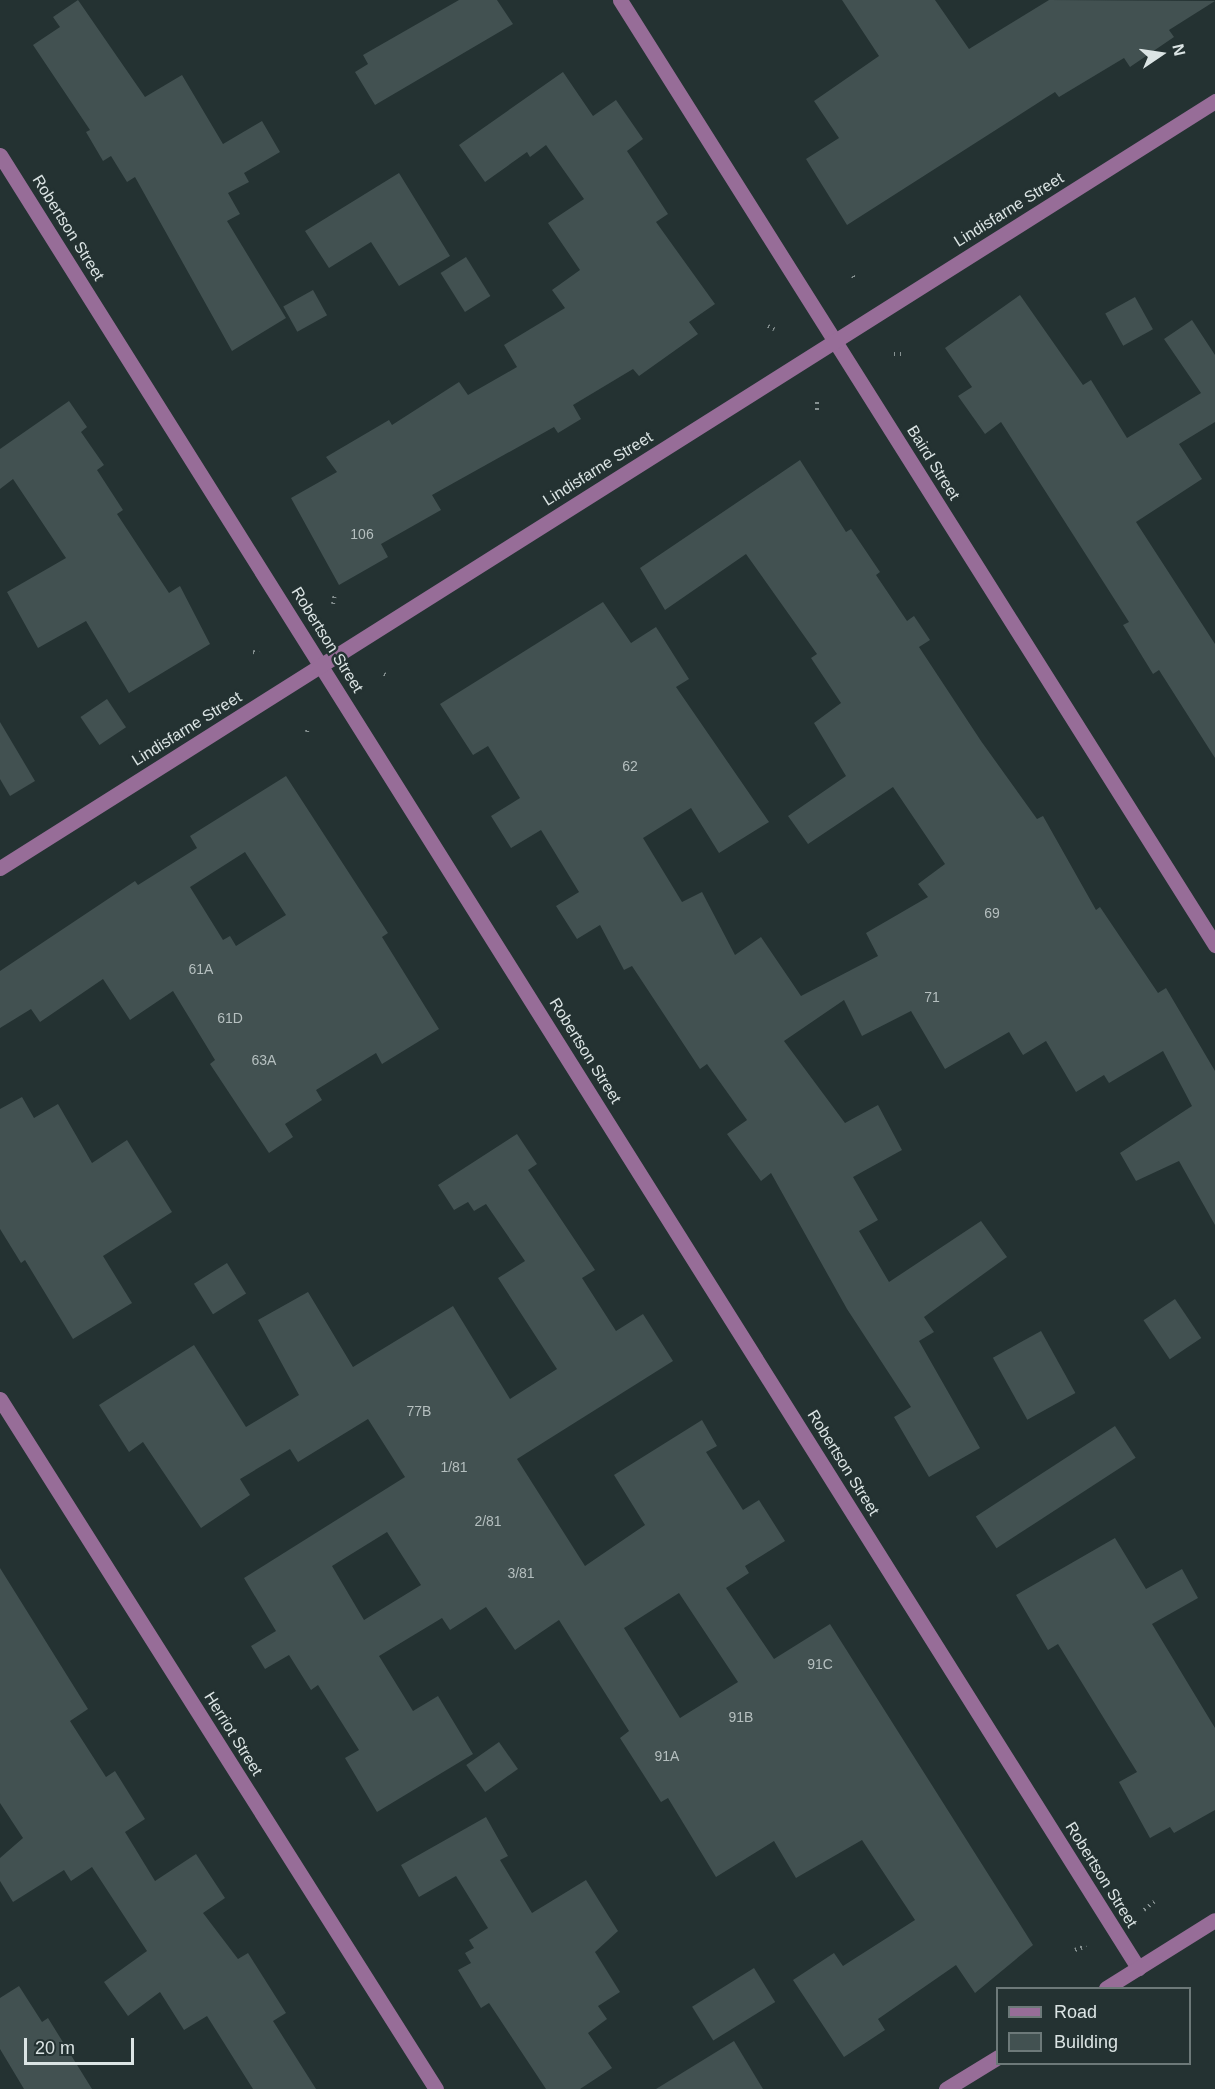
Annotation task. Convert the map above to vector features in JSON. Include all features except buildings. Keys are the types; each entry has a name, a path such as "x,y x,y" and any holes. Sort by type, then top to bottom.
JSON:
{"street":[{"name":"Baird Street","path":"620,0 1215,945"},
{"name":"Lindisfarne Street","path":"0,868 1215,101"},
{"name":"Robertson Street","path":"0,154 1138,1968"},
{"name":"Herriot Street","path":"0,1399 436,2089"},
{"path":"1109,1987 1215,1920"},
{"path":"946,2089 996,2058"}],"path":[{"path":"768,326 774,329"},
{"path":"894,354 901,354"},
{"path":"817,410 818,402"},
{"path":"333,604 335,594"},
{"path":"253,652 259,653"},
{"path":"1143,1910 1154,1902"},
{"path":"1075,1950 1086,1946"}]}
